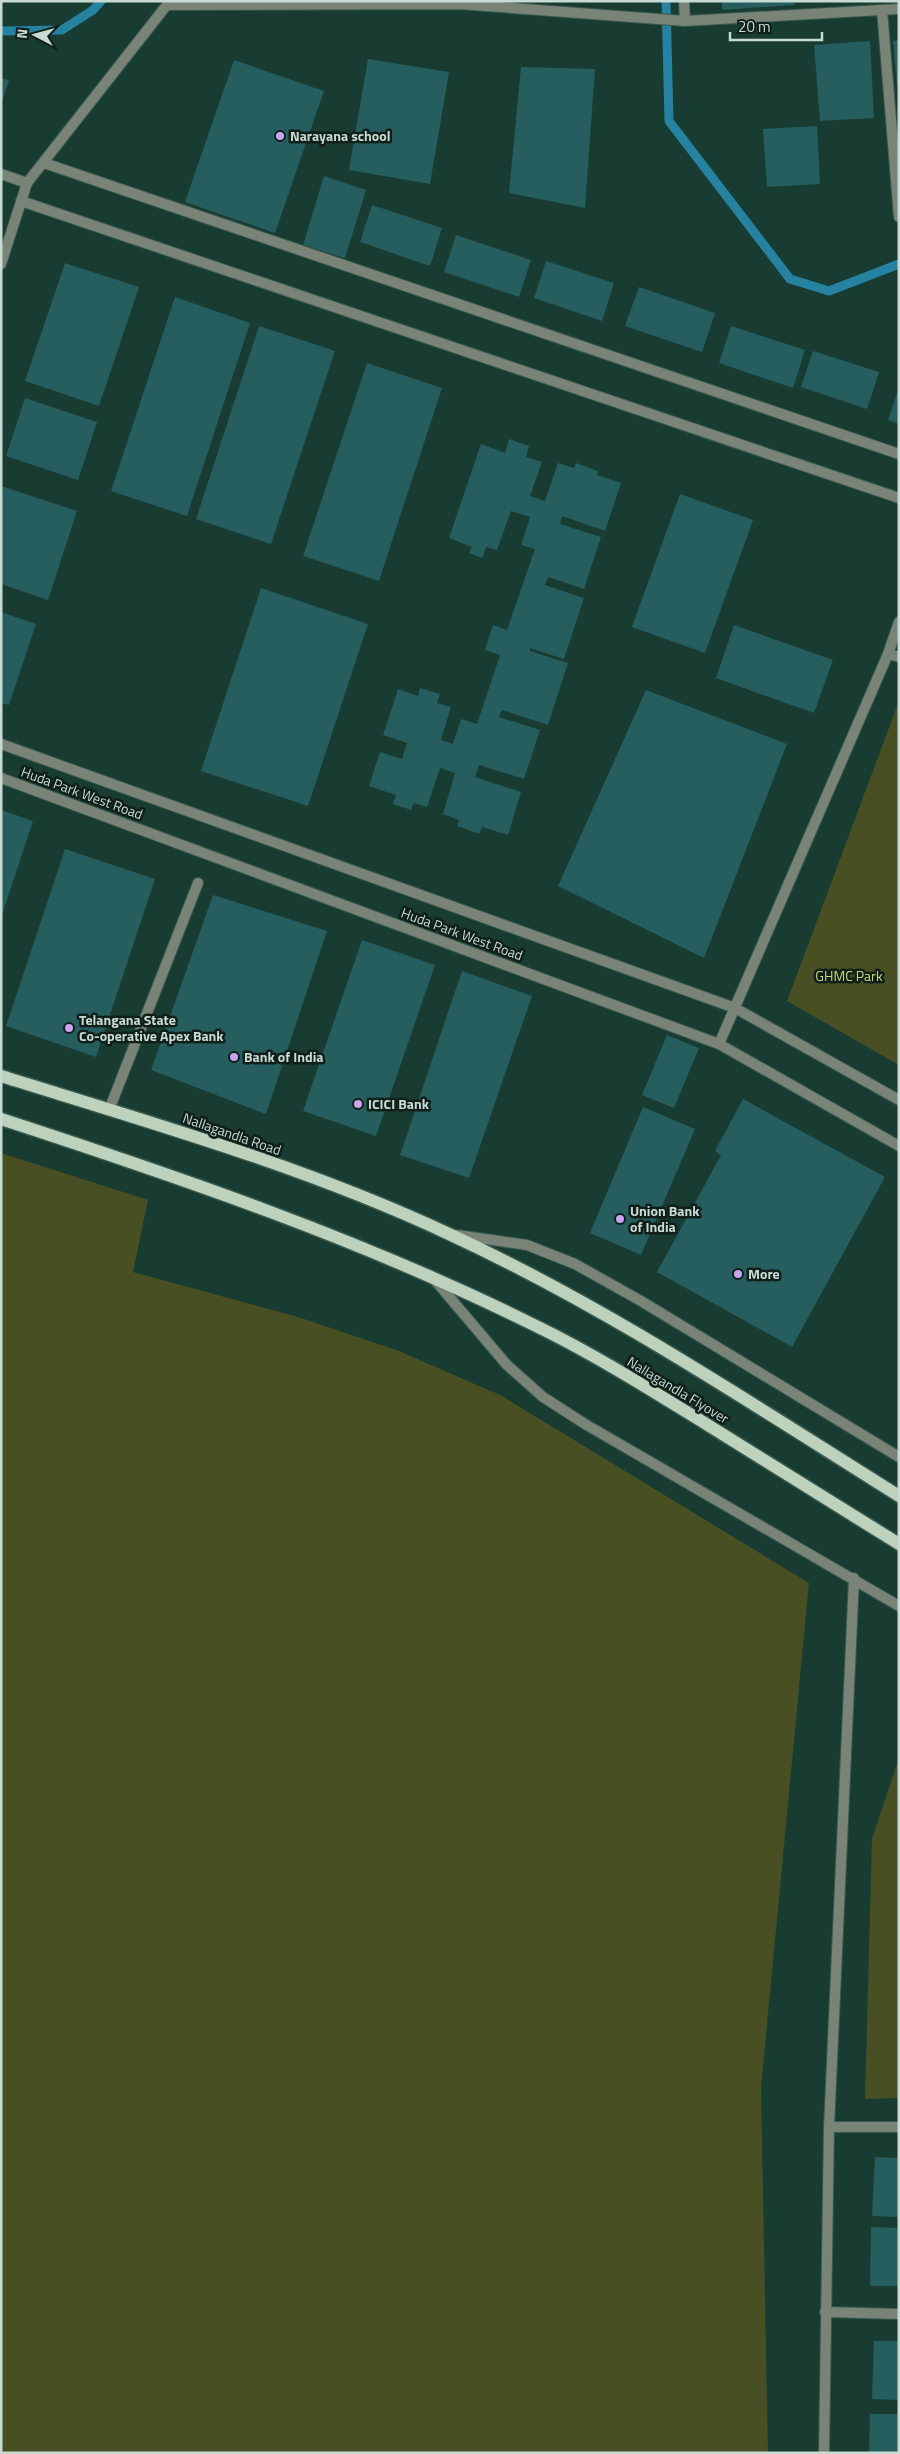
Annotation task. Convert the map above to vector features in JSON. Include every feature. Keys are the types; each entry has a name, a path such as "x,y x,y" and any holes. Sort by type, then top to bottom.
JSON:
{"main road":[{"name":"Nallagandla Road","path":"1,1076 187,1134 336,1186 448,1233"},
{"path":"1,1119 178,1177 314,1228 433,1278"},
{"name":"Nallagandla Flyover","path":"448,1233 560,1288 661,1347 899,1496"},
{"name":"Nallagandla Flyover","path":"433,1278 535,1325 638,1382 899,1544"}],"street":[{"path":"684,1 684,21"},
{"path":"1,264 28,183 168,3 459,4 684,21 868,6 882,10 899,9"},
{"path":"882,10 899,217"},
{"path":"44,162 899,454"},
{"path":"1,174 28,183"},
{"path":"22,201 899,498"},
{"path":"719,1044 894,656 899,622"},
{"name":"Huda Park West Road","path":"1,744 735,1008 899,1100"},
{"name":"Huda Park West Road","path":"1,778 719,1044 899,1146"},
{"path":"109,1110 198,882"},
{"path":"448,1233 527,1245 575,1264 629,1293 899,1457"},
{"path":"433,1278 507,1365 543,1397 585,1424 854,1578 899,1606"},
{"path":"824,2453 829,2126 854,1578"},
{"path":"829,2126 899,2127"},
{"path":"825,2312 899,2314"}],"green space":[{"name":"GHMC Park","path":"899,701 899,1065 787,1001"},
{"path":"1,1153 148,1200 133,1272 298,1317 399,1351 500,1395 809,1583 761,2088 768,2453 1,2453"},
{"path":"899,1758 899,2098 865,2099 872,1839"}],"building":[{"path":"722,1 794,1 795,5 722,10"},
{"path":"899,40 899,84 897,85 893,41"},
{"path":"870,41 874,118 820,121 814,45"},
{"path":"368,59 449,72 430,184 349,170"},
{"path":"234,60 324,91 275,233 185,202"},
{"path":"521,67 595,69 585,208 509,193"},
{"path":"1,78 9,80 2,102 1,102"},
{"path":"817,126 820,184 767,187 763,129"},
{"path":"324,176 366,190 345,258 303,245"},
{"path":"372,205 442,228 430,266 360,242"},
{"path":"456,235 531,260 519,297 444,272"},
{"path":"546,261 614,283 602,321 534,298"},
{"path":"65,263 139,287 99,406 25,381"},
{"path":"639,287 715,313 702,352 625,326"},
{"path":"175,297 250,323 187,516 111,491"},
{"path":"259,326 335,351 271,544 196,519"},
{"path":"731,326 805,350 793,388 719,363"},
{"path":"813,351 879,372 867,409 801,387"},
{"path":"367,363 442,388 379,581 303,556"},
{"path":"899,390 899,424 888,420"},
{"path":"25,398 97,422 78,480 6,456"},
{"path":"509,439 529,446 526,457 542,462 530,496 545,501 558,463 574,468 576,463 598,471 597,475 621,483 605,531 562,516 560,524 601,537 584,589 548,577 545,585 584,598 564,659 530,648 530,651 568,663 548,725 502,710 499,717 540,730 524,779 479,765 475,777 521,792 508,835 482,827 479,834 457,826 459,820 443,814 455,773 440,768 427,807 414,803 411,810 393,804 396,795 369,786 380,752 402,759 407,743 383,735 398,689 418,696 420,688 440,694 437,703 451,707 441,740 453,744 461,719 477,724 500,655 485,650 493,625 507,630 535,549 521,545 530,517 511,511 497,550 486,547 482,558 469,553 472,547 449,538 481,444 505,453"},
{"path":"1,486 77,511 48,600 1,584"},
{"path":"680,494 753,520 705,653 632,627"},
{"path":"261,588 368,624 308,806 201,771"},
{"path":"1,612 36,624 9,705 1,703"},
{"path":"734,625 833,660 814,713 716,678"},
{"path":"646,690 787,744 704,958 558,886"},
{"path":"1,810 33,821 2,915 1,915"},
{"path":"65,849 155,879 96,1057 6,1026"},
{"path":"213,895 327,931 266,1114 151,1070"},
{"path":"362,940 435,965 376,1136 303,1111"},
{"path":"462,971 532,996 469,1178 400,1155"},
{"path":"667,1035 699,1048 674,1108 642,1095"},
{"path":"743,1099 885,1177 792,1347 657,1272 721,1155 715,1151"},
{"path":"643,1107 695,1129 641,1255 590,1233"},
{"path":"875,2157 899,2158 899,2217 872,2216"},
{"path":"871,2227 899,2228 899,2286 870,2286"},
{"path":"874,2341 899,2341 899,2400 872,2399"},
{"path":"870,2414 899,2414 899,2453 869,2453"}],"waterway":[{"path":"1,31 62,30 93,10 101,1"},
{"path":"666,1 669,121 790,279 829,291 899,264"}],"place":[{"name":"Narayana school","path":"280,136"},
{"name":"Telangana State Co-operative Apex Bank","path":"69,1028"},
{"name":"Bank of India","path":"234,1057"},
{"name":"ICICI Bank","path":"358,1104"},
{"name":"Union Bank of India","path":"620,1219"},
{"name":"More","path":"738,1274"}]}
